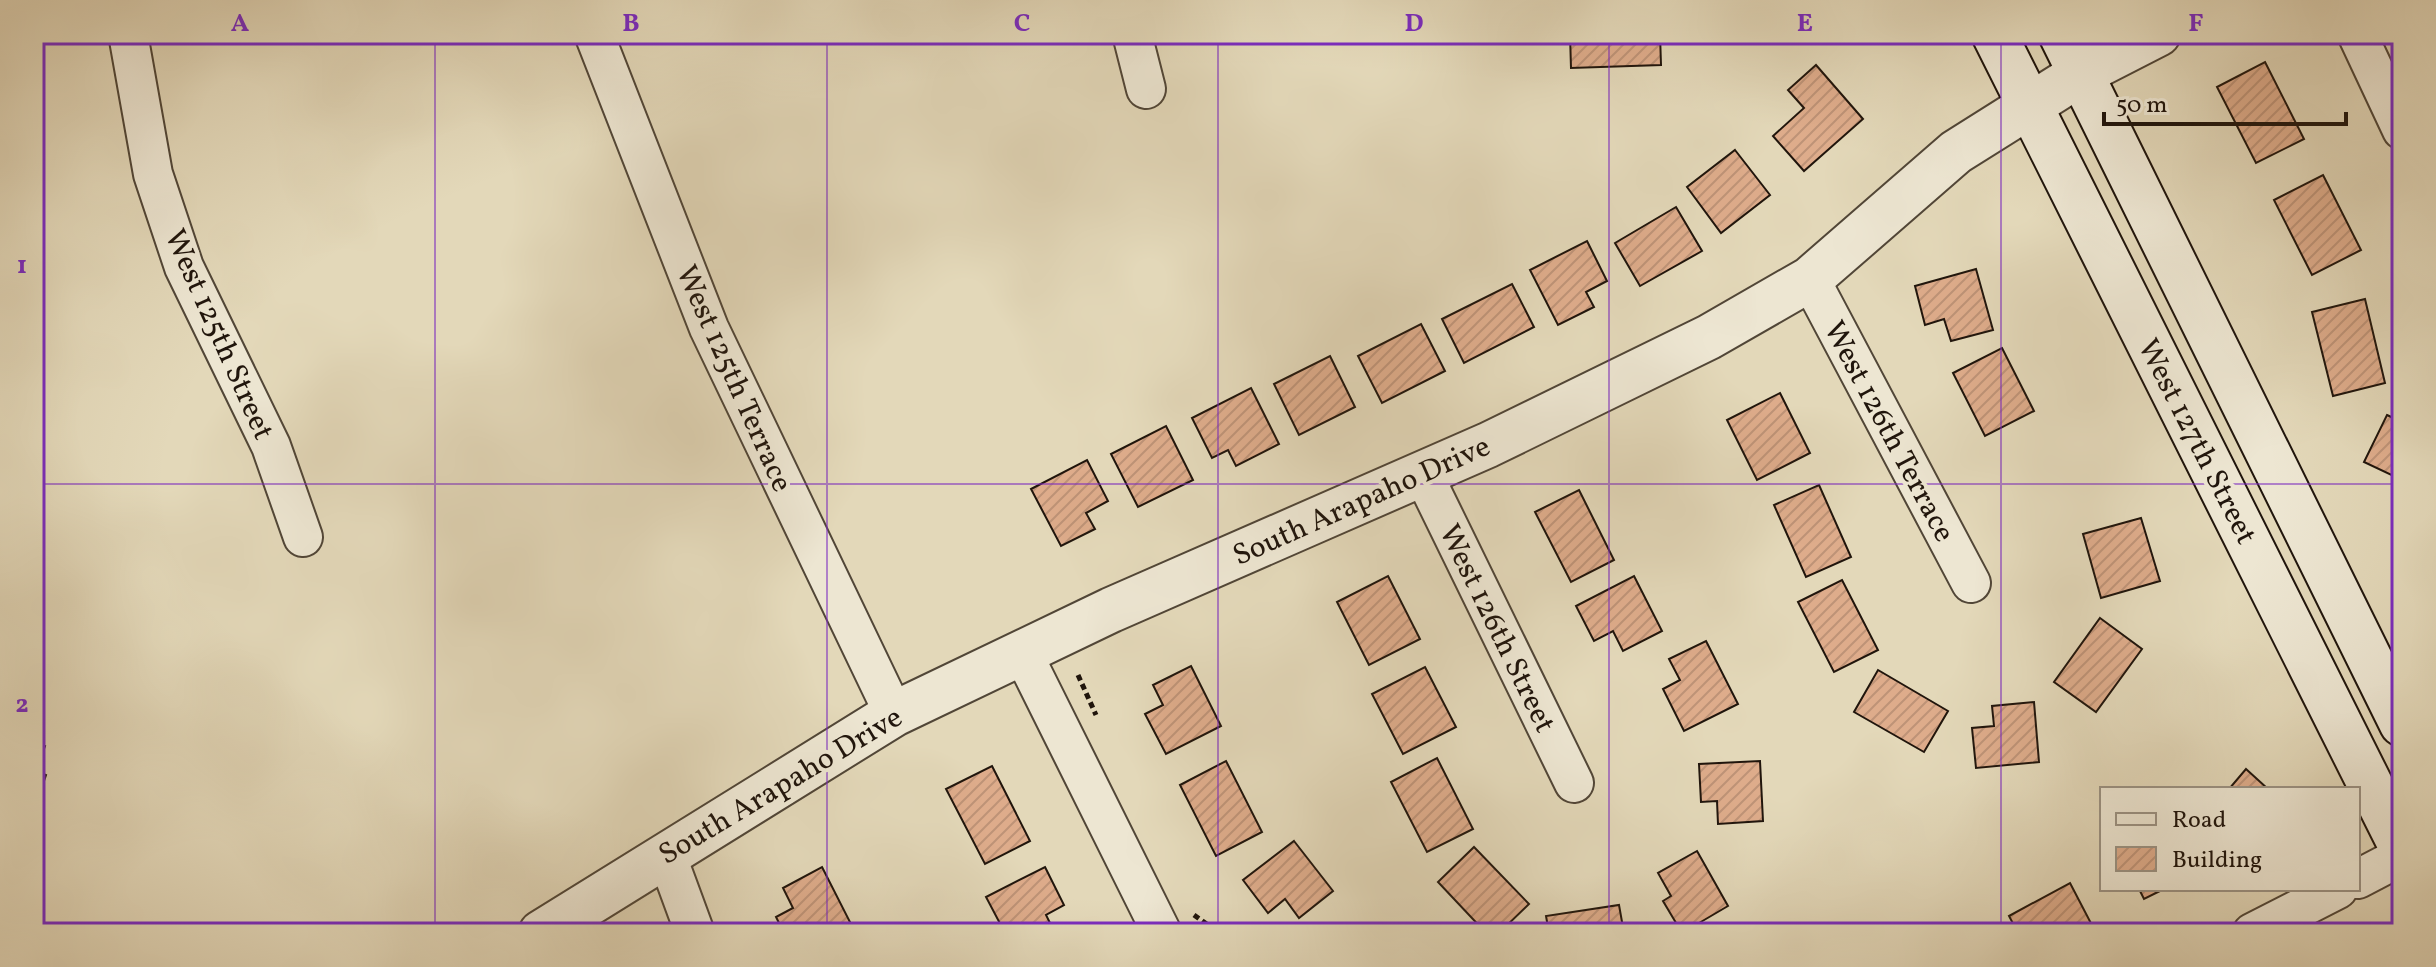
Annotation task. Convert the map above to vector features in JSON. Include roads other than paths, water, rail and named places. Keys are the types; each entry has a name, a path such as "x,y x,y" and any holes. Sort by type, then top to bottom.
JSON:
{"street":[{"name":"West 125th Street","path":"128,34 153,174 184,267 271,446 303,537"},
{"name":"West 125th Terrace","path":"594,34 709,328 894,714"},
{"path":"1132,34 1146,89"},
{"name":"West 127th Street","path":"1994,34 2402,848"},
{"name":"West 127th Street","path":"2061,34 2402,724"},
{"name":"South Arapaho Drive","path":"541,933 894,714 1022,652 1423,474 1709,337 1810,279 1956,152 2080,74 2158,34"},
{"path":"2357,34 2402,130"},
{"name":"West 126th Terrace","path":"1810,279 1971,583"},
{"name":"West 126th Street","path":"1423,474 1574,783"},
{"path":"1022,652 1162,933"},
{"path":"666,854 695,933"},
{"path":"2360,878 2402,856"},
{"path":"2252,933 2334,891"}]}
